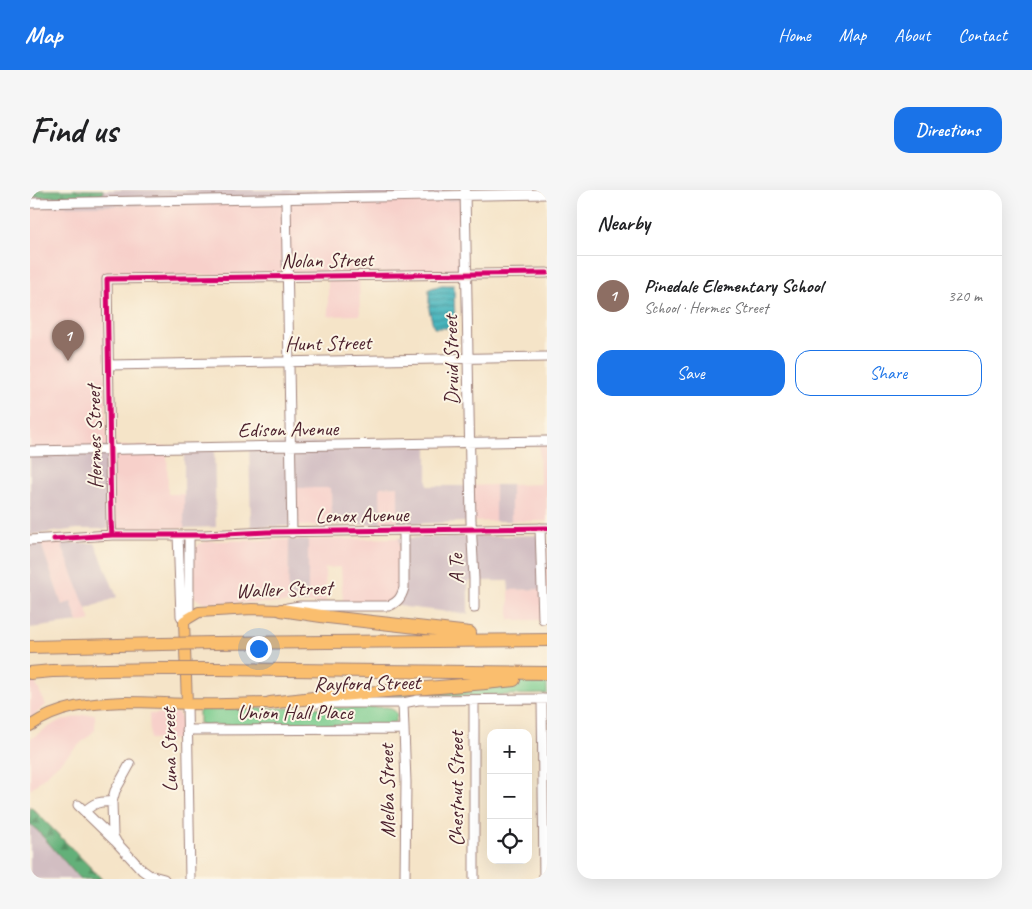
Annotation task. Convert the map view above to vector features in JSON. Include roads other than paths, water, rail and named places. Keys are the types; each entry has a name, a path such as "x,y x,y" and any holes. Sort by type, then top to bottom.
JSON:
{"highway":[{"path":"282,610 476,634 547,639"},
{"path":"30,647 547,639"},
{"path":"30,673 52,671 216,669 547,675"},
{"path":"270,703 310,697 456,686 547,675"}],"main road":[{"name":"Waller Street","path":"184,621 199,612 252,609 282,610"},
{"name":"Luna Street","path":"184,621 187,704"},
{"path":"30,726 58,711 86,704 165,702 187,704"},
{"name":"Rayford Street","path":"187,704 270,703"}],"street":[{"path":"30,203 286,199 466,193 547,194"},
{"name":"Druid Street","path":"466,193 472,529"},
{"path":"286,199 292,533"},
{"name":"Nolan Street","path":"108,279 547,273"},
{"name":"Hermes Street","path":"108,279 112,536"},
{"name":"Hunt Street","path":"109,365 547,357"},
{"name":"Edison Avenue","path":"30,451 547,441"},
{"path":"543,618 544,528"},
{"name":"Lenox Avenue","path":"30,540 112,536 544,528"},
{"name":"A Te","path":"472,529 474,608"},
{"name":"Waller Street","path":"282,610 300,606 389,606 397,602 404,588 404,530"},
{"name":"Luna Street","path":"178,535 181,616 184,621 189,611 189,535"},
{"path":"544,699 546,863 544,879"},
{"name":"Rayford Street","path":"270,703 403,703 418,700 544,699"},
{"name":"Chestnut Street","path":"474,700 474,879"},
{"name":"Melba Street","path":"403,703 406,782 405,879"},
{"name":"Luna Street","path":"187,704 190,879"},
{"name":"Union Hall Place","path":"187,730 404,729"},
{"path":"117,844 113,836 112,802 115,791 130,764"},
{"path":"112,802 96,803 82,808 142,870 150,875 164,879"},
{"path":"181,879 190,879"}],"water":[{"path":"441,285 454,285 455,328 434,328 429,310 429,289"}],"place":[{"name":"Pinedale Elementary School","path":"68,361"}]}
